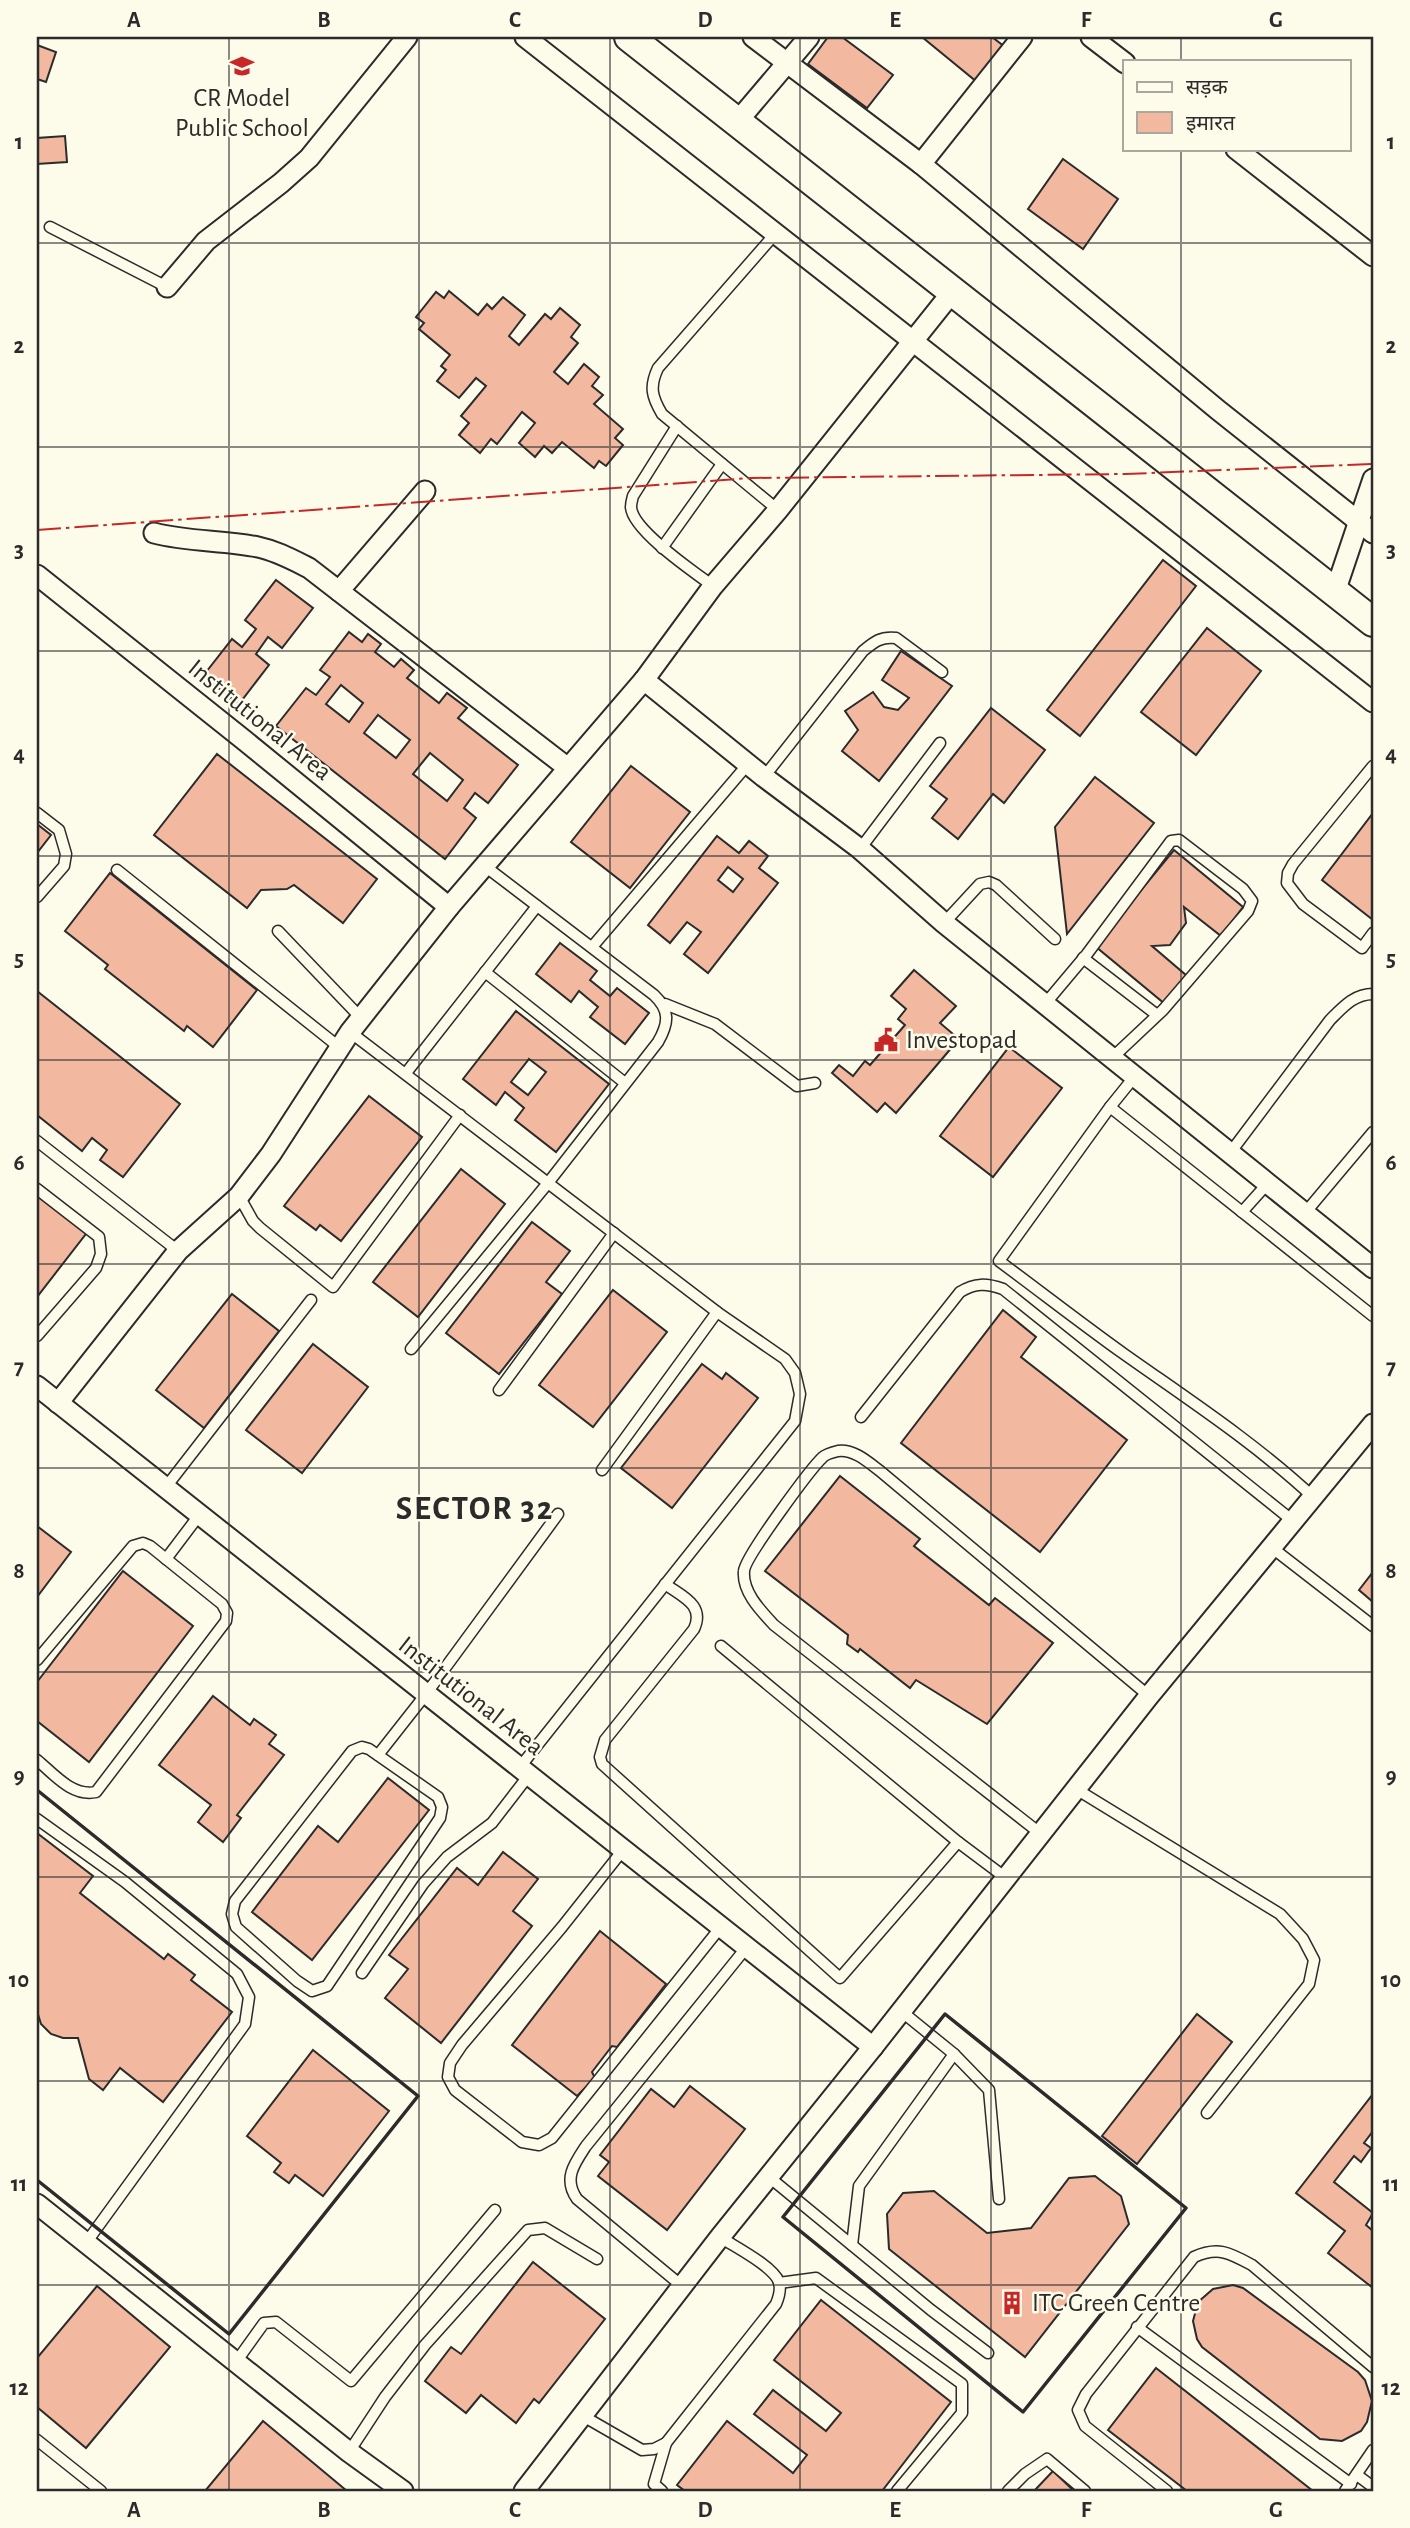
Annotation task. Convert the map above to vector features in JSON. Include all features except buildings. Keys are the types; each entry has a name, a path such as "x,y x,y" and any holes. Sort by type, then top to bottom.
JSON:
{"street":[{"path":"167,287 206,241 309,158 408,37"},
{"path":"525,37 1373,702"},
{"path":"629,37 1373,622"},
{"path":"753,37 921,164 1218,410 1366,527"},
{"path":"737,122 809,37"},
{"path":"921,164 1022,37"},
{"path":"1091,37 1123,61"},
{"path":"1237,150 1373,256"},
{"path":"58,1403 178,1251 239,1196 271,1154 350,1032 449,907 486,867 643,680 713,586 778,510 953,291"},
{"path":"1335,592 1366,527 1373,479"},
{"path":"339,591 425,491"},
{"path":"154,533 175,539 257,547 283,554 339,591 568,768"},
{"name":"Institutional Area","path":"37,575 449,907"},
{"path":"643,680 764,777 860,849 944,923 1373,1268"},
{"name":"Institutional Area","path":"37,1386 873,2048"},
{"path":"524,2491 720,2237 873,2048 1149,1696 1373,1424"},
{"path":"37,2204 349,2452 403,2491"}],"lane":[{"path":"50,227 167,287"},
{"path":"775,234 658,369 651,382 652,398 662,414 778,510"},
{"path":"677,426 633,496 631,508 636,520 662,548 713,586"},
{"path":"662,548 722,464"},
{"path":"764,777 863,651 876,640 896,638 942,671"},
{"path":"860,849 940,743"},
{"path":"592,947 748,764"},
{"path":"1373,766 1293,864 1287,883 1303,904 1362,948 1373,933"},
{"path":"37,813 59,830 66,854 64,866 37,897"},
{"path":"1045,1004 1171,841 1179,840 1243,889 1252,901 1248,911 1157,1015 1112,1058"},
{"path":"486,867 664,1004 715,1024 797,1086 815,1083"},
{"path":"117,870 350,1032 717,1312 785,1359 795,1373 800,1394 795,1421 665,1584 525,1771 492,1823 447,1857 423,1884 362,1973"},
{"path":"944,923 980,884 989,882 996,885 1055,940"},
{"path":"406,1073 537,906"},
{"path":"278,931 350,1032"},
{"path":"1083,958 1157,1015"},
{"path":"485,972 625,1083"},
{"path":"1230,1153 1330,1020 1349,1002 1365,994 1373,994"},
{"path":"411,1349 548,1183 664,1031 667,1017 664,1004"},
{"path":"1135,1076 999,1261 1121,1352 1230,1428 1313,1497"},
{"path":"1110,1107 1373,1316"},
{"path":"239,1196 260,1228 333,1287 460,1115"},
{"path":"1305,1213 1373,1132"},
{"path":"37,1141 178,1251"},
{"path":"1242,1212 1268,1183"},
{"path":"37,1189 99,1237 100,1254 96,1268 37,1336"},
{"path":"499,1390 614,1233"},
{"path":"861,1417 960,1292 970,1286 990,1284 1003,1289 1293,1521"},
{"path":"166,1487 311,1300"},
{"path":"602,1471 717,1312"},
{"path":"1041,1834 785,1633 760,1609 745,1586 744,1569 752,1552 807,1477 824,1456 839,1451 858,1454 1149,1696"},
{"path":"166,1559 200,1514"},
{"path":"378,1755 558,1514"},
{"path":"37,1660 133,1546 143,1543 222,1604 227,1612 226,1620 96,1792 86,1794 75,1791 37,1760"},
{"path":"1271,1547 1373,1626"},
{"path":"665,1584 693,1605 698,1620 694,1629 604,1740 600,1757 603,1764 840,1978 958,1842"},
{"path":"721,1646 958,1842 1006,1878"},
{"path":"362,1747 378,1755 438,1797 442,1807 440,1818 327,1986 313,1991 297,1981 236,1927 232,1914 235,1901 352,1751 362,1747"},
{"path":"1076,1789 1280,1914 1303,1939 1314,1960 1309,1984 1206,2113"},
{"path":"37,1819 125,1882 237,1974 249,1997 245,2024 86,2243"},
{"path":"624,1850 462,2045 450,2063 448,2077 455,2090 522,2143 539,2145 552,2138 720,1928"},
{"path":"682,2286 577,2199 571,2191 569,2179 573,2165 586,2146 746,1948"},
{"path":"901,2011 954,2054 989,2090 999,2199"},
{"path":"852,2245 859,2186 954,2054"},
{"path":"769,2176 931,2310 988,2353"},
{"path":"236,2362 264,2323 276,2322 351,2381 495,2210"},
{"path":"349,2452 385,2397 425,2345 528,2230 545,2228 597,2259"},
{"path":"662,2491 654,2484 666,2444 780,2296 779,2283 772,2272 720,2237"},
{"path":"1167,2491 1085,2426 1078,2410 1086,2394 1194,2257 1209,2250 1231,2254 1252,2265 1373,2367"},
{"path":"779,2283 816,2278 962,2384 962,2413 897,2491"},
{"path":"1137,2327 1348,2488 1373,2451"},
{"path":"583,2416 642,2450 666,2444"},
{"path":"37,2440 101,2491"},
{"path":"1008,2491 1025,2474 1048,2459 1085,2491"},
{"path":"1357,2475 1373,2487"}],"wall":[{"path":"37,1790 418,2096 229,2334 37,2180"},
{"path":"945,2014 1186,2208 1023,2412 783,2217 945,2014"}],"power":[{"path":"37,530 751,478 1125,474 1373,464"}],"place":[{"name":"CR Model Public School","path":"242,66"},
{"name":"Investopad","path":"886,1040"},
{"name":"ITC Green Centre","path":"1012,2303"}],"district":[{"name":"SECTOR 32","path":"475,1509"}]}
